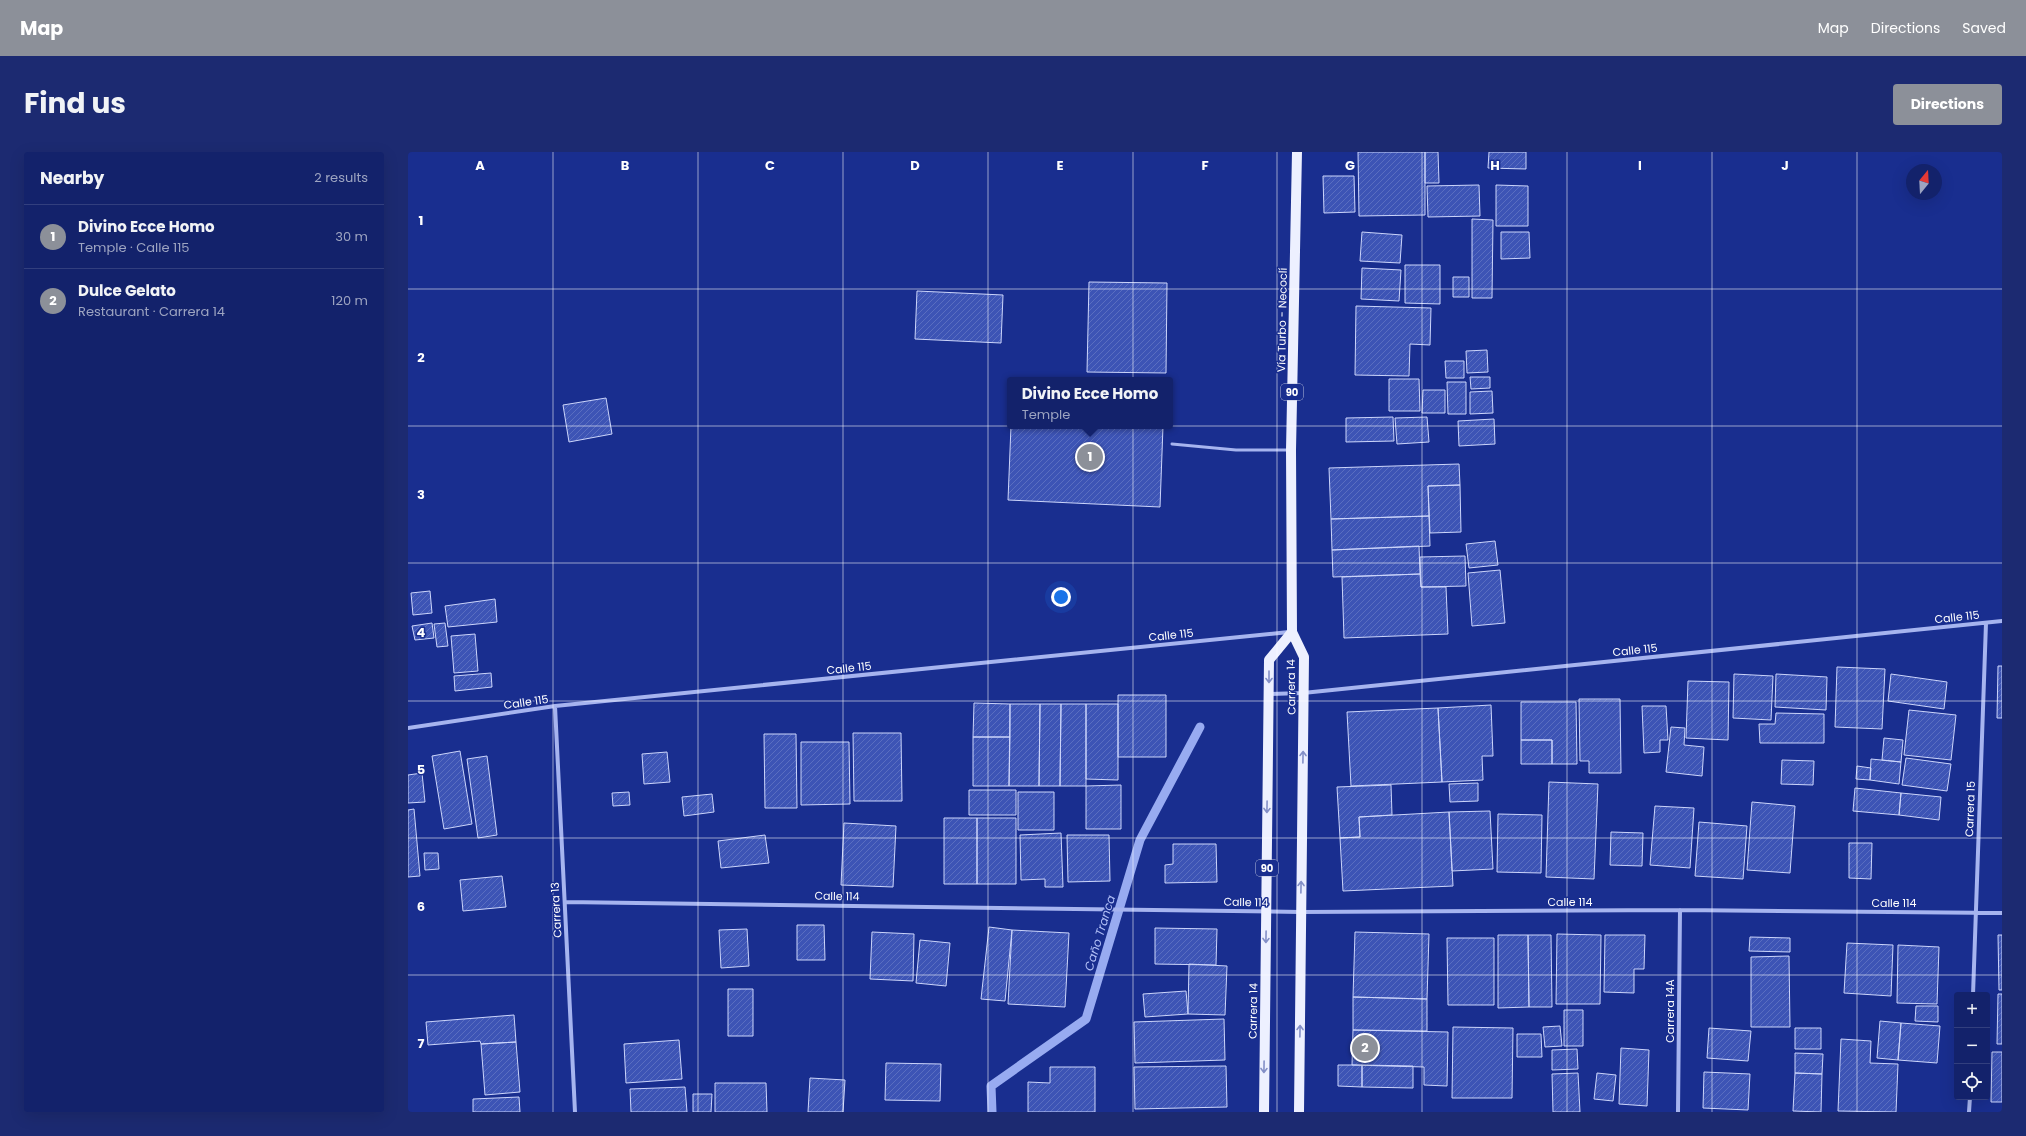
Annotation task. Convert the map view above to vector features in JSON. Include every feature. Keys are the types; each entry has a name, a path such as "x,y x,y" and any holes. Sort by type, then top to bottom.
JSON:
{"main road":[{"name":"Vía Turbo - Necoclí","path":"1292,632 1291,450 1297,152"},
{"name":"Carrera 14","path":"1264,1112 1269,660 1292,632 1304,657 1299,1112"}],"street":[{"name":"Calle 115","path":"1269,694 1304,693 2002,621"},
{"name":"Carrera 15","path":"1973,992 1986,623"},
{"name":"Calle 115","path":"408,728 556,706 1292,632"},
{"name":"Carrera 13","path":"556,706 575,1112"},
{"name":"Calle 114","path":"565,902 1266,912 1680,910 2002,913"},
{"name":"Carrera 14A","path":"1678,1112 1680,910"},
{"path":"1969,1112 1970,1100"}],"lane":[{"path":"1172,444 1236,450 1291,450"}],"building":[{"path":"1358,152 1425,152 1425,215 1359,216"},
{"path":"1425,152 1438,152 1439,183 1425,183"},
{"path":"1489,152 1526,152 1526,169 1488,168"},
{"path":"1323,176 1354,176 1355,212 1324,213"},
{"path":"1479,185 1480,216 1428,217 1427,186"},
{"path":"1496,185 1528,186 1528,226 1496,226"},
{"path":"1472,219 1493,220 1492,298 1472,298"},
{"path":"1362,232 1402,235 1400,263 1360,261"},
{"path":"1501,232 1529,232 1530,258 1501,259"},
{"path":"1405,265 1440,265 1440,304 1405,303"},
{"path":"1362,268 1401,270 1399,301 1361,299"},
{"path":"1453,277 1469,277 1469,297 1453,297"},
{"path":"1089,282 1167,283 1166,373 1087,372"},
{"path":"917,291 1003,295 1001,343 915,339"},
{"path":"1356,306 1431,308 1430,345 1410,344 1409,376 1355,375"},
{"path":"1487,350 1488,372 1467,373 1466,351"},
{"path":"1445,361 1464,361 1464,378 1446,378"},
{"path":"1470,377 1490,377 1490,388 1471,389"},
{"path":"1389,379 1419,379 1420,411 1389,411"},
{"path":"1447,382 1466,382 1466,414 1448,414"},
{"path":"1423,390 1445,390 1445,413 1422,413"},
{"path":"1492,391 1493,413 1470,414 1470,392"},
{"path":"606,398 612,434 569,442 563,405"},
{"path":"1393,417 1394,441 1346,442 1346,418"},
{"path":"1427,417 1429,442 1397,444 1395,418"},
{"path":"1494,419 1495,444 1459,446 1458,421"},
{"path":"1011,429 1163,429 1160,507 1008,500"},
{"path":"1459,464 1460,485 1428,486 1429,516 1331,519 1329,468"},
{"path":"1460,485 1461,532 1430,533 1428,486"},
{"path":"1429,516 1430,546 1332,550 1331,519"},
{"path":"1495,541 1498,565 1469,568 1466,544"},
{"path":"1419,546 1420,574 1333,577 1332,550"},
{"path":"1465,556 1466,586 1421,587 1420,557"},
{"path":"1500,570 1505,623 1472,626 1468,573"},
{"path":"1420,574 1421,587 1446,587 1448,634 1344,638 1342,577"},
{"path":"430,591 432,613 413,615 411,593"},
{"path":"495,599 497,622 448,627 445,606"},
{"path":"432,623 434,638 415,640 412,626"},
{"path":"445,623 448,646 437,647 434,624"},
{"path":"475,634 478,671 454,673 451,636"},
{"path":"1998,666 2002,666 2002,718 1997,718"},
{"path":"1837,667 1885,669 1882,729 1835,727"},
{"path":"491,673 492,687 455,691 454,676"},
{"path":"1734,674 1773,676 1771,720 1733,718"},
{"path":"1776,674 1827,677 1826,710 1775,707"},
{"path":"1891,674 1947,682 1944,709 1888,701"},
{"path":"1688,681 1729,682 1728,740 1686,738"},
{"path":"1118,695 1166,695 1166,757 1118,757"},
{"path":"1579,699 1620,699 1621,773 1589,773 1589,761 1580,761"},
{"path":"1521,702 1576,702 1577,764 1552,764 1552,740 1521,740"},
{"path":"974,703 1010,704 1010,737 973,737"},
{"path":"1010,704 1040,704 1039,786 1009,786"},
{"path":"1040,704 1061,704 1060,786 1039,786"},
{"path":"1061,704 1086,704 1086,786 1060,786"},
{"path":"1086,704 1118,704 1118,780 1086,779"},
{"path":"1491,705 1493,756 1482,756 1483,780 1442,782 1438,708"},
{"path":"1642,706 1666,706 1668,740 1660,740 1660,752 1644,753"},
{"path":"1438,708 1442,782 1351,786 1347,712"},
{"path":"1909,710 1956,715 1951,760 1904,755"},
{"path":"1776,713 1824,714 1824,743 1760,743 1759,724 1775,724"},
{"path":"1671,727 1685,728 1684,745 1704,747 1702,776 1666,772"},
{"path":"853,733 901,733 902,801 854,801"},
{"path":"764,734 796,734 797,808 765,808"},
{"path":"973,737 1010,737 1009,786 973,786"},
{"path":"1884,738 1903,740 1901,762 1882,760"},
{"path":"1521,740 1552,740 1552,764 1521,764"},
{"path":"801,742 849,742 850,804 801,805"},
{"path":"460,751 472,824 444,829 432,756"},
{"path":"667,752 670,782 644,784 642,754"},
{"path":"487,756 497,835 478,838 467,759"},
{"path":"1906,758 1951,764 1947,791 1902,785"},
{"path":"1871,759 1901,762 1899,784 1870,780"},
{"path":"1782,760 1814,761 1813,785 1781,784"},
{"path":"1857,766 1871,768 1870,780 1856,779"},
{"path":"422,773 425,802 408,803 408,775"},
{"path":"1549,782 1598,784 1594,879 1546,877"},
{"path":"1478,783 1478,801 1450,802 1449,784"},
{"path":"1121,785 1121,829 1086,829 1086,786"},
{"path":"1391,785 1392,815 1359,817 1360,837 1340,838 1337,787"},
{"path":"1855,788 1901,793 1899,815 1853,811"},
{"path":"969,790 1016,790 1016,815 969,815"},
{"path":"629,792 630,805 613,806 612,793"},
{"path":"1018,792 1054,792 1054,830 1018,830"},
{"path":"1901,793 1941,797 1939,820 1899,815"},
{"path":"712,794 714,812 684,816 682,797"},
{"path":"1752,802 1795,806 1790,873 1747,870"},
{"path":"1655,806 1694,808 1690,868 1650,865"},
{"path":"414,809 420,876 408,877 408,810"},
{"path":"1490,811 1493,869 1452,871 1449,812"},
{"path":"1449,812 1453,886 1343,891 1340,838 1360,837 1359,817"},
{"path":"1498,814 1542,815 1541,873 1497,872"},
{"path":"944,818 977,818 977,884 944,884"},
{"path":"977,818 1016,818 1016,884 977,884"},
{"path":"1699,822 1747,826 1743,879 1695,876"},
{"path":"844,823 896,826 893,887 841,885"},
{"path":"1611,832 1643,833 1642,866 1610,865"},
{"path":"1061,833 1063,887 1045,887 1045,879 1021,880 1020,835"},
{"path":"765,835 769,863 721,868 718,841"},
{"path":"1067,835 1109,835 1110,881 1068,882"},
{"path":"1849,843 1872,843 1871,879 1849,878"},
{"path":"1173,844 1216,844 1217,882 1165,883 1165,865 1173,864"},
{"path":"424,853 438,853 439,869 425,870"},
{"path":"502,876 506,907 463,911 460,880"},
{"path":"797,925 824,925 825,960 797,960"},
{"path":"989,927 1012,930 1005,1001 981,999"},
{"path":"1155,928 1217,929 1216,965 1155,964"},
{"path":"747,929 749,966 721,968 719,930"},
{"path":"1012,930 1069,933 1065,1007 1008,1004"},
{"path":"872,932 914,934 913,981 870,979"},
{"path":"1355,932 1429,934 1427,999 1353,997"},
{"path":"1557,934 1601,935 1600,1004 1556,1004"},
{"path":"1498,935 1528,935 1529,1007 1498,1008"},
{"path":"1528,935 1551,935 1552,1007 1529,1007"},
{"path":"1605,935 1645,935 1644,969 1634,969 1634,993 1604,992"},
{"path":"1998,935 2002,935 2002,990 1999,990"},
{"path":"1750,937 1790,938 1790,952 1749,951"},
{"path":"1447,938 1494,938 1494,1005 1448,1005"},
{"path":"920,940 950,943 946,986 916,983"},
{"path":"1847,943 1893,945 1891,996 1844,993"},
{"path":"1898,945 1939,947 1937,1004 1897,1003"},
{"path":"1789,956 1790,1027 1751,1027 1751,957"},
{"path":"1189,964 1227,966 1225,1015 1188,1014"},
{"path":"728,989 753,989 753,1036 728,1036"},
{"path":"1186,991 1188,1014 1145,1017 1143,994"},
{"path":"1998,994 2002,994 2002,1044 1997,1044"},
{"path":"1353,997 1427,999 1427,1031 1353,1030"},
{"path":"1916,1006 1938,1006 1938,1022 1915,1021"},
{"path":"1564,1010 1583,1010 1583,1046 1564,1046"},
{"path":"514,1015 516,1042 481,1044 480,1041 428,1045 426,1022"},
{"path":"1224,1019 1225,1060 1135,1063 1134,1022"},
{"path":"1880,1021 1901,1023 1898,1060 1877,1058"},
{"path":"1901,1023 1940,1026 1937,1063 1898,1060"},
{"path":"1560,1026 1562,1046 1545,1047 1543,1027"},
{"path":"1453,1027 1513,1028 1512,1098 1452,1098"},
{"path":"1709,1028 1751,1031 1748,1061 1707,1058"},
{"path":"1795,1028 1821,1028 1821,1049 1795,1049"},
{"path":"1353,1030 1448,1032 1447,1086 1424,1085 1424,1067 1352,1065"},
{"path":"1517,1034 1541,1034 1542,1057 1517,1057"},
{"path":"1841,1039 1871,1041 1870,1063 1898,1064 1896,1112 1838,1111"},
{"path":"679,1040 682,1079 626,1083 624,1044"},
{"path":"516,1042 520,1092 485,1095 481,1044"},
{"path":"1621,1048 1649,1050 1647,1106 1619,1104"},
{"path":"1577,1049 1578,1069 1552,1070 1552,1050"},
{"path":"1992,1052 2002,1052 2002,1102 1991,1102"},
{"path":"1795,1053 1823,1054 1822,1074 1795,1073"},
{"path":"886,1063 941,1064 940,1101 885,1100"},
{"path":"1338,1065 1362,1065 1362,1087 1338,1086"},
{"path":"1362,1065 1413,1066 1413,1088 1362,1087"},
{"path":"1226,1066 1227,1107 1135,1109 1134,1067"},
{"path":"1050,1067 1095,1067 1095,1112 1028,1112 1028,1082 1050,1083"},
{"path":"1704,1072 1750,1074 1748,1110 1703,1108"},
{"path":"1578,1073 1580,1112 1553,1112 1552,1074"},
{"path":"1597,1073 1616,1075 1613,1101 1594,1099"},
{"path":"1795,1073 1822,1074 1821,1112 1793,1111"},
{"path":"810,1078 845,1080 843,1112 808,1112"},
{"path":"715,1083 766,1083 767,1112 715,1112"},
{"path":"685,1087 687,1112 631,1112 630,1089"},
{"path":"693,1094 712,1094 711,1112 693,1112"},
{"path":"519,1097 520,1112 473,1112 473,1099"}],"waterway":[{"name":"Caño Tranca","path":"992,1112 991,1086 1086,1019 1140,840 1200,727"}],"place":[{"name":"Divino Ecce Homo","path":"1090,457"},
{"name":"Dulce Gelato","path":"1365,1048"}]}
